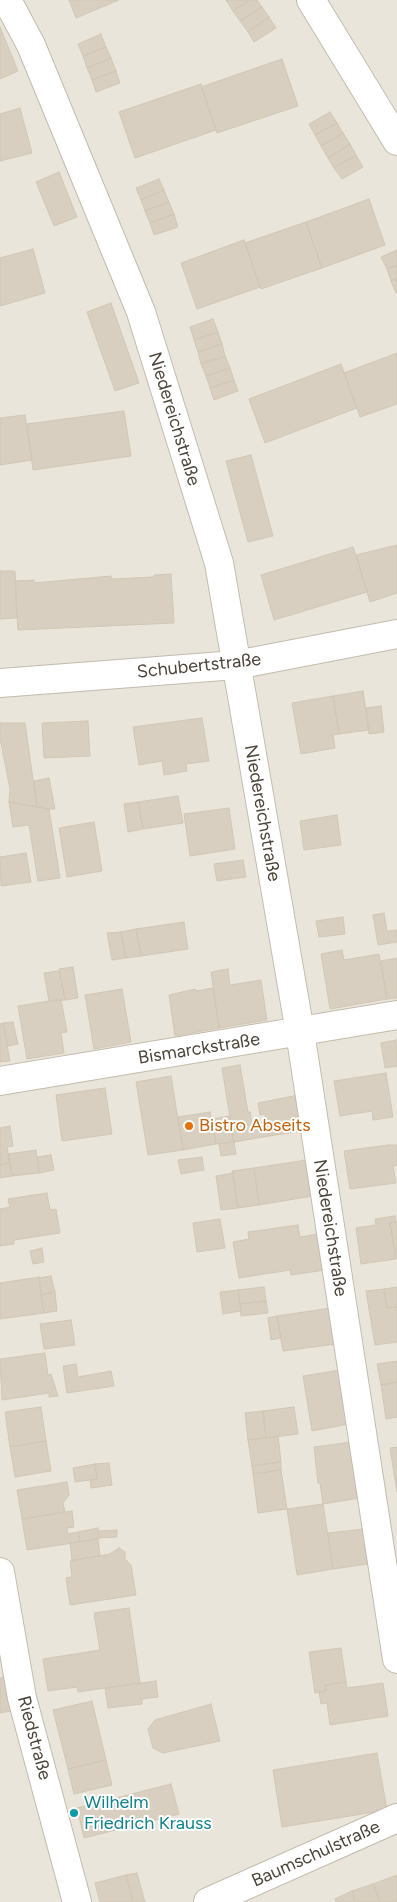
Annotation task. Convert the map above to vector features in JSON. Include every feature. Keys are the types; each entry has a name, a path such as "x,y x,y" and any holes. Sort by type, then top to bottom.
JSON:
{"street":[{"name":"Niedereichstraße","path":"7,0 31,45 141,312 220,563 300,1032 397,1660"},
{"path":"311,0 397,141"},
{"name":"Schubertstraße","path":"0,683 236,665 397,634"},
{"name":"Bismarckstraße","path":"0,1081 397,1015"},
{"name":"Riedstraße","path":"0,1572 22,1698 77,1902"},
{"name":"Baumschulstraße","path":"208,1902 397,1818"}],"shaded area":[{"path":"0,0 397,0 397,1902 0,1902"}],"building":[{"path":"69,0 119,0 76,18"},
{"path":"226,0 250,0 233,11"},
{"path":"250,0 257,0 262,7 240,21 233,11"},
{"path":"262,7 269,17 248,32 240,21"},
{"path":"269,17 276,28 254,42 248,32"},
{"path":"0,27 18,71 0,79"},
{"path":"101,34 106,47 83,56 78,44"},
{"path":"106,47 111,58 87,68 83,56"},
{"path":"111,58 116,71 92,80 87,68"},
{"path":"282,59 298,106 217,133 201,87"},
{"path":"116,71 120,83 96,92 92,80"},
{"path":"201,84 216,130 135,158 119,112"},
{"path":"20,108 32,153 0,161 0,114"},
{"path":"330,112 337,123 315,135 309,124"},
{"path":"337,123 343,133 321,146 315,135"},
{"path":"343,133 350,144 328,158 321,146"},
{"path":"350,144 356,155 334,168 328,158"},
{"path":"356,155 363,167 342,179 334,168"},
{"path":"59,172 77,217 54,226 36,182"},
{"path":"159,179 164,190 141,200 136,188"},
{"path":"164,190 169,202 145,211 141,200"},
{"path":"369,199 385,245 322,268 306,222"},
{"path":"169,202 174,214 150,223 145,211"},
{"path":"174,214 178,227 154,235 150,223"},
{"path":"306,222 322,268 261,289 245,243"},
{"path":"244,240 260,287 197,309 181,263"},
{"path":"33,249 45,293 0,306 0,258"},
{"path":"397,250 397,265 387,269 381,257"},
{"path":"397,265 397,278 391,281 387,269"},
{"path":"397,278 397,292 396,293 391,281"},
{"path":"111,303 139,383 115,391 87,312"},
{"path":"213,319 218,332 194,340 190,327"},
{"path":"218,332 222,344 198,352 194,340"},
{"path":"222,344 225,356 201,364 198,352"},
{"path":"397,353 397,404 360,417 344,373"},
{"path":"225,356 230,368 206,376 201,364"},
{"path":"341,364 357,408 265,443 249,399"},
{"path":"230,368 234,380 210,388 206,376"},
{"path":"234,380 238,391 214,400 210,388"},
{"path":"124,411 131,456 33,470 27,424"},
{"path":"25,415 32,460 0,465 0,418"},
{"path":"251,455 273,536 248,542 226,461"},
{"path":"397,545 397,593 370,602 356,555"},
{"path":"353,547 367,592 274,620 261,575"},
{"path":"0,571 15,571 17,618 0,619"},
{"path":"171,574 174,623 18,630 15,581 34,580 34,583 111,576 111,579 154,577 154,575"},
{"path":"363,691 369,730 339,734 333,696"},
{"path":"333,696 339,734 333,735 335,748 301,754 292,703"},
{"path":"381,706 384,732 369,734 366,708"},
{"path":"202,718 209,761 186,764 187,771 164,775 162,761 139,765 133,727"},
{"path":"88,721 90,756 44,758 42,723"},
{"path":"0,723 25,723 37,807 9,802 10,789 0,738"},
{"path":"49,778 55,809 37,807 34,781"},
{"path":"178,796 183,823 143,829 138,802"},
{"path":"9,802 49,809 60,878 38,881 29,825 13,827"},
{"path":"138,802 143,829 128,832 124,804"},
{"path":"229,808 235,849 190,856 184,814"},
{"path":"337,815 341,845 304,850 300,821"},
{"path":"94,822 102,871 67,877 59,828"},
{"path":"26,853 31,882 1,886 0,857"},
{"path":"243,860 246,877 217,881 214,864"},
{"path":"384,913 387,931 397,930 397,942 378,945 373,915"},
{"path":"343,917 345,934 319,937 316,921"},
{"path":"184,922 188,949 141,956 136,929"},
{"path":"136,929 141,956 126,958 121,932"},
{"path":"121,932 126,958 112,960 107,933"},
{"path":"342,950 344,960 379,954 387,999 330,1009 321,954"},
{"path":"397,958 397,998 387,999 381,961"},
{"path":"73,967 78,998 65,1000 59,969"},
{"path":"228,969 230,985 261,980 267,1020 219,1028 211,972"},
{"path":"59,971 65,1000 49,1001 44,973"},
{"path":"213,988 219,1028 175,1036 169,995 195,989 196,991"},
{"path":"122,989 131,1042 94,1049 85,995"},
{"path":"61,999 67,1032 61,1033 64,1053 27,1059 18,1006"},
{"path":"13,1022 18,1044 8,1046 3,1023"},
{"path":"3,1023 10,1061 0,1062 0,1024"},
{"path":"396,1040 397,1066 385,1068 381,1043"},
{"path":"240,1065 248,1112 250,1112 252,1124 266,1121 269,1136 234,1142 222,1068"},
{"path":"386,1073 393,1117 373,1120 372,1111 340,1116 334,1081"},
{"path":"171,1076 183,1150 148,1155 136,1082"},
{"path":"105,1088 112,1134 62,1141 56,1095"},
{"path":"298,1095 303,1131 269,1136 265,1114 260,1115 258,1103"},
{"path":"210,1112 216,1144 183,1150 178,1117"},
{"path":"229,1116 234,1142 216,1144 212,1119"},
{"path":"10,1126 13,1146 7,1147 10,1163 0,1165 0,1128"},
{"path":"234,1142 236,1154 221,1156 219,1144"},
{"path":"397,1145 397,1165 393,1166 396,1183 350,1189 344,1151"},
{"path":"36,1150 39,1173 12,1176 8,1154"},
{"path":"51,1155 54,1170 39,1173 37,1157"},
{"path":"202,1157 204,1170 181,1174 178,1160"},
{"path":"307,1160 313,1196 259,1205 254,1168"},
{"path":"10,1163 12,1176 0,1178 0,1165"},
{"path":"254,1168 259,1205 238,1208 232,1171"},
{"path":"233,1173 238,1208 221,1210 216,1176"},
{"path":"47,1193 50,1210 56,1209 60,1233 14,1240 14,1244 0,1246 0,1209 10,1207 8,1199"},
{"path":"395,1216 396,1222 390,1223 396,1259 361,1264 356,1228 376,1225 375,1219"},
{"path":"220,1219 225,1248 197,1252 193,1223"},
{"path":"397,1222 396,1259 390,1223"},
{"path":"298,1225 300,1237 319,1234 325,1270 291,1275 290,1270 239,1278 233,1242 249,1239 248,1232"},
{"path":"42,1248 44,1262 33,1264 30,1251"},
{"path":"51,1276 55,1292 41,1295 39,1278"},
{"path":"39,1277 44,1313 0,1319 0,1283"},
{"path":"264,1287 266,1301 240,1304 238,1290"},
{"path":"397,1287 397,1307 387,1308 384,1289"},
{"path":"384,1289 387,1308 397,1307 397,1342 375,1345 366,1291"},
{"path":"238,1290 241,1311 223,1314 220,1292"},
{"path":"55,1292 57,1311 44,1313 41,1295"},
{"path":"266,1301 268,1313 241,1316 240,1304"},
{"path":"331,1308 336,1344 283,1351 277,1316"},
{"path":"277,1316 281,1338 271,1340 268,1318"},
{"path":"71,1320 75,1345 44,1349 40,1324"},
{"path":"45,1353 48,1375 51,1374 58,1396 49,1397 49,1393 2,1400 0,1359"},
{"path":"397,1361 397,1382 381,1385 377,1364"},
{"path":"76,1364 78,1377 111,1371 114,1386 67,1393 63,1366"},
{"path":"340,1370 349,1424 312,1431 303,1376"},
{"path":"397,1382 397,1417 386,1419 381,1385"},
{"path":"41,1407 46,1441 10,1447 5,1412"},
{"path":"294,1407 298,1434 266,1438 263,1411"},
{"path":"263,1411 266,1438 248,1440 245,1413"},
{"path":"278,1436 281,1462 252,1466 248,1440"},
{"path":"46,1441 51,1471 15,1477 10,1447"},
{"path":"352,1442 360,1498 323,1504 320,1483 318,1483 314,1447"},
{"path":"397,1447 397,1492 390,1448"},
{"path":"281,1462 281,1470 253,1474 252,1466"},
{"path":"109,1463 112,1485 91,1488 90,1480 97,1479 95,1464"},
{"path":"95,1464 97,1479 75,1482 73,1468"},
{"path":"281,1470 287,1509 258,1513 253,1474"},
{"path":"67,1482 69,1495 63,1503 65,1512 22,1519 17,1490"},
{"path":"323,1504 333,1569 297,1575 287,1509"},
{"path":"72,1511 74,1527 67,1528 68,1534 78,1532 80,1542 27,1550 22,1519"},
{"path":"98,1528 99,1538 80,1542 78,1532"},
{"path":"363,1529 368,1564 333,1569 328,1533"},
{"path":"117,1530 117,1537 99,1538 98,1531"},
{"path":"98,1539 100,1556 72,1560 70,1543"},
{"path":"119,1548 125,1552 125,1559 131,1565 136,1595 70,1605 66,1578 72,1577 70,1561 110,1554"},
{"path":"129,1608 140,1683 78,1692 77,1687 48,1691 43,1659 100,1650 94,1613"},
{"path":"341,1648 346,1682 325,1685 326,1691 315,1693 309,1652"},
{"path":"6,1677 11,1711 0,1713 0,1678"},
{"path":"156,1681 158,1697 142,1699 142,1704 108,1708 105,1688"},
{"path":"346,1682 347,1688 383,1683 388,1716 330,1725 327,1703 321,1704 319,1692 326,1691 325,1685"},
{"path":"92,1701 106,1760 68,1769 53,1710"},
{"path":"211,1704 220,1741 163,1753 153,1748 148,1729 155,1720"},
{"path":"377,1753 387,1810 282,1827 273,1770"},
{"path":"106,1760 112,1785 74,1794 68,1769"},
{"path":"171,1784 179,1814 84,1838 77,1808"},
{"path":"137,1873 145,1902 133,1902 126,1875"},
{"path":"126,1875 133,1902 100,1902 95,1883"},
{"path":"397,1875 397,1902 380,1902 373,1884"},
{"path":"373,1884 380,1902 355,1902 352,1891"},
{"path":"352,1891 355,1902 336,1902 335,1899"}],"place":[{"name":"Bistro Abseits","path":"189,1126"},
{"name":"Wilhelm Friedrich Krauss","path":"74,1813"}]}
